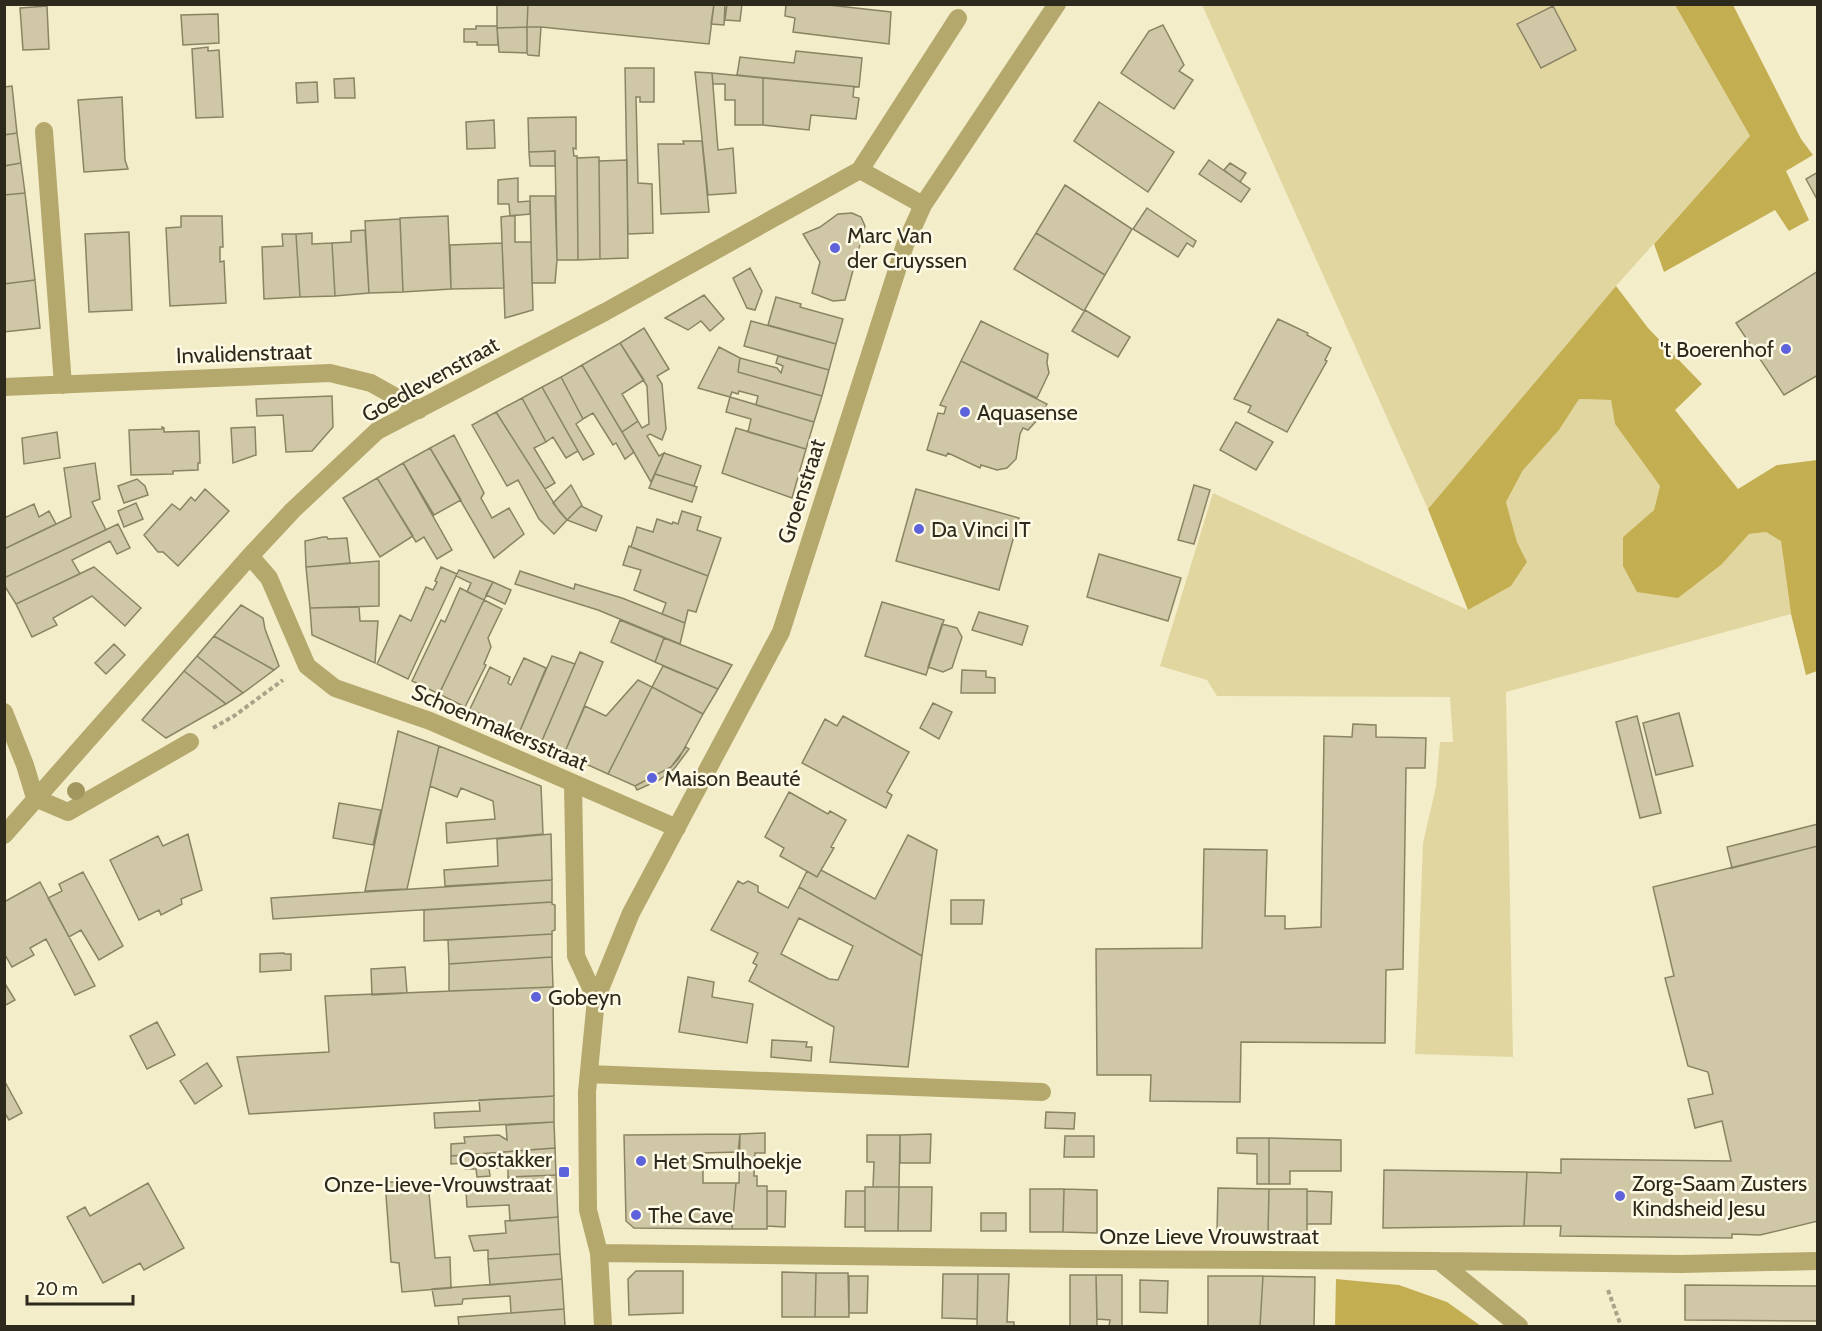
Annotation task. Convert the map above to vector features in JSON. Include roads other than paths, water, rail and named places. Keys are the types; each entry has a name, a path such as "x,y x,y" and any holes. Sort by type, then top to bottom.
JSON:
{"street":[{"name":"Groenstraat","path":"603,1326 599,1253 588,1210 589,1074 596,999 631,913 781,632 905,245 922,205 1057,4"},
{"path":"922,205 860,170 958,18"},
{"path":"44,130 63,385"},
{"name":"Goedlevenstraat","path":"4,835 250,556 293,510 376,431 605,312 860,170"},
{"name":"Invalidenstraat","path":"4,387 330,373 371,383 419,410"},
{"name":"Schoenmakersstraat","path":"250,556 269,578 307,666 335,688 430,721 678,828"},
{"path":"4,712 35,798 68,812 190,742"},
{"path":"573,783 576,957 596,999"},
{"path":"589,1074 1041,1092"},
{"name":"Onze Lieve Vrouwstraat","path":"599,1253 1681,1264 1818,1261"},
{"path":"1439,1261 1519,1326"}],"place":[{"name":"Marc Van der Cruyssen","path":"835,248"},
{"name":"'t Boerenhof","path":"1786,349"},
{"name":"Aquasense","path":"965,412"},
{"name":"Da Vinci IT","path":"919,529"},
{"name":"Maison Beauté","path":"652,778"},
{"name":"Gobeyn","path":"536,997"},
{"name":"Het Smulhoekje","path":"641,1161"},
{"name":"Oostakker Onze-Lieve-Vrouwstraat","path":"564,1172"},
{"name":"Zorg-Saam Zusters Kindsheid Jesu","path":"1620,1196"},
{"name":"The Cave","path":"636,1215"}]}
